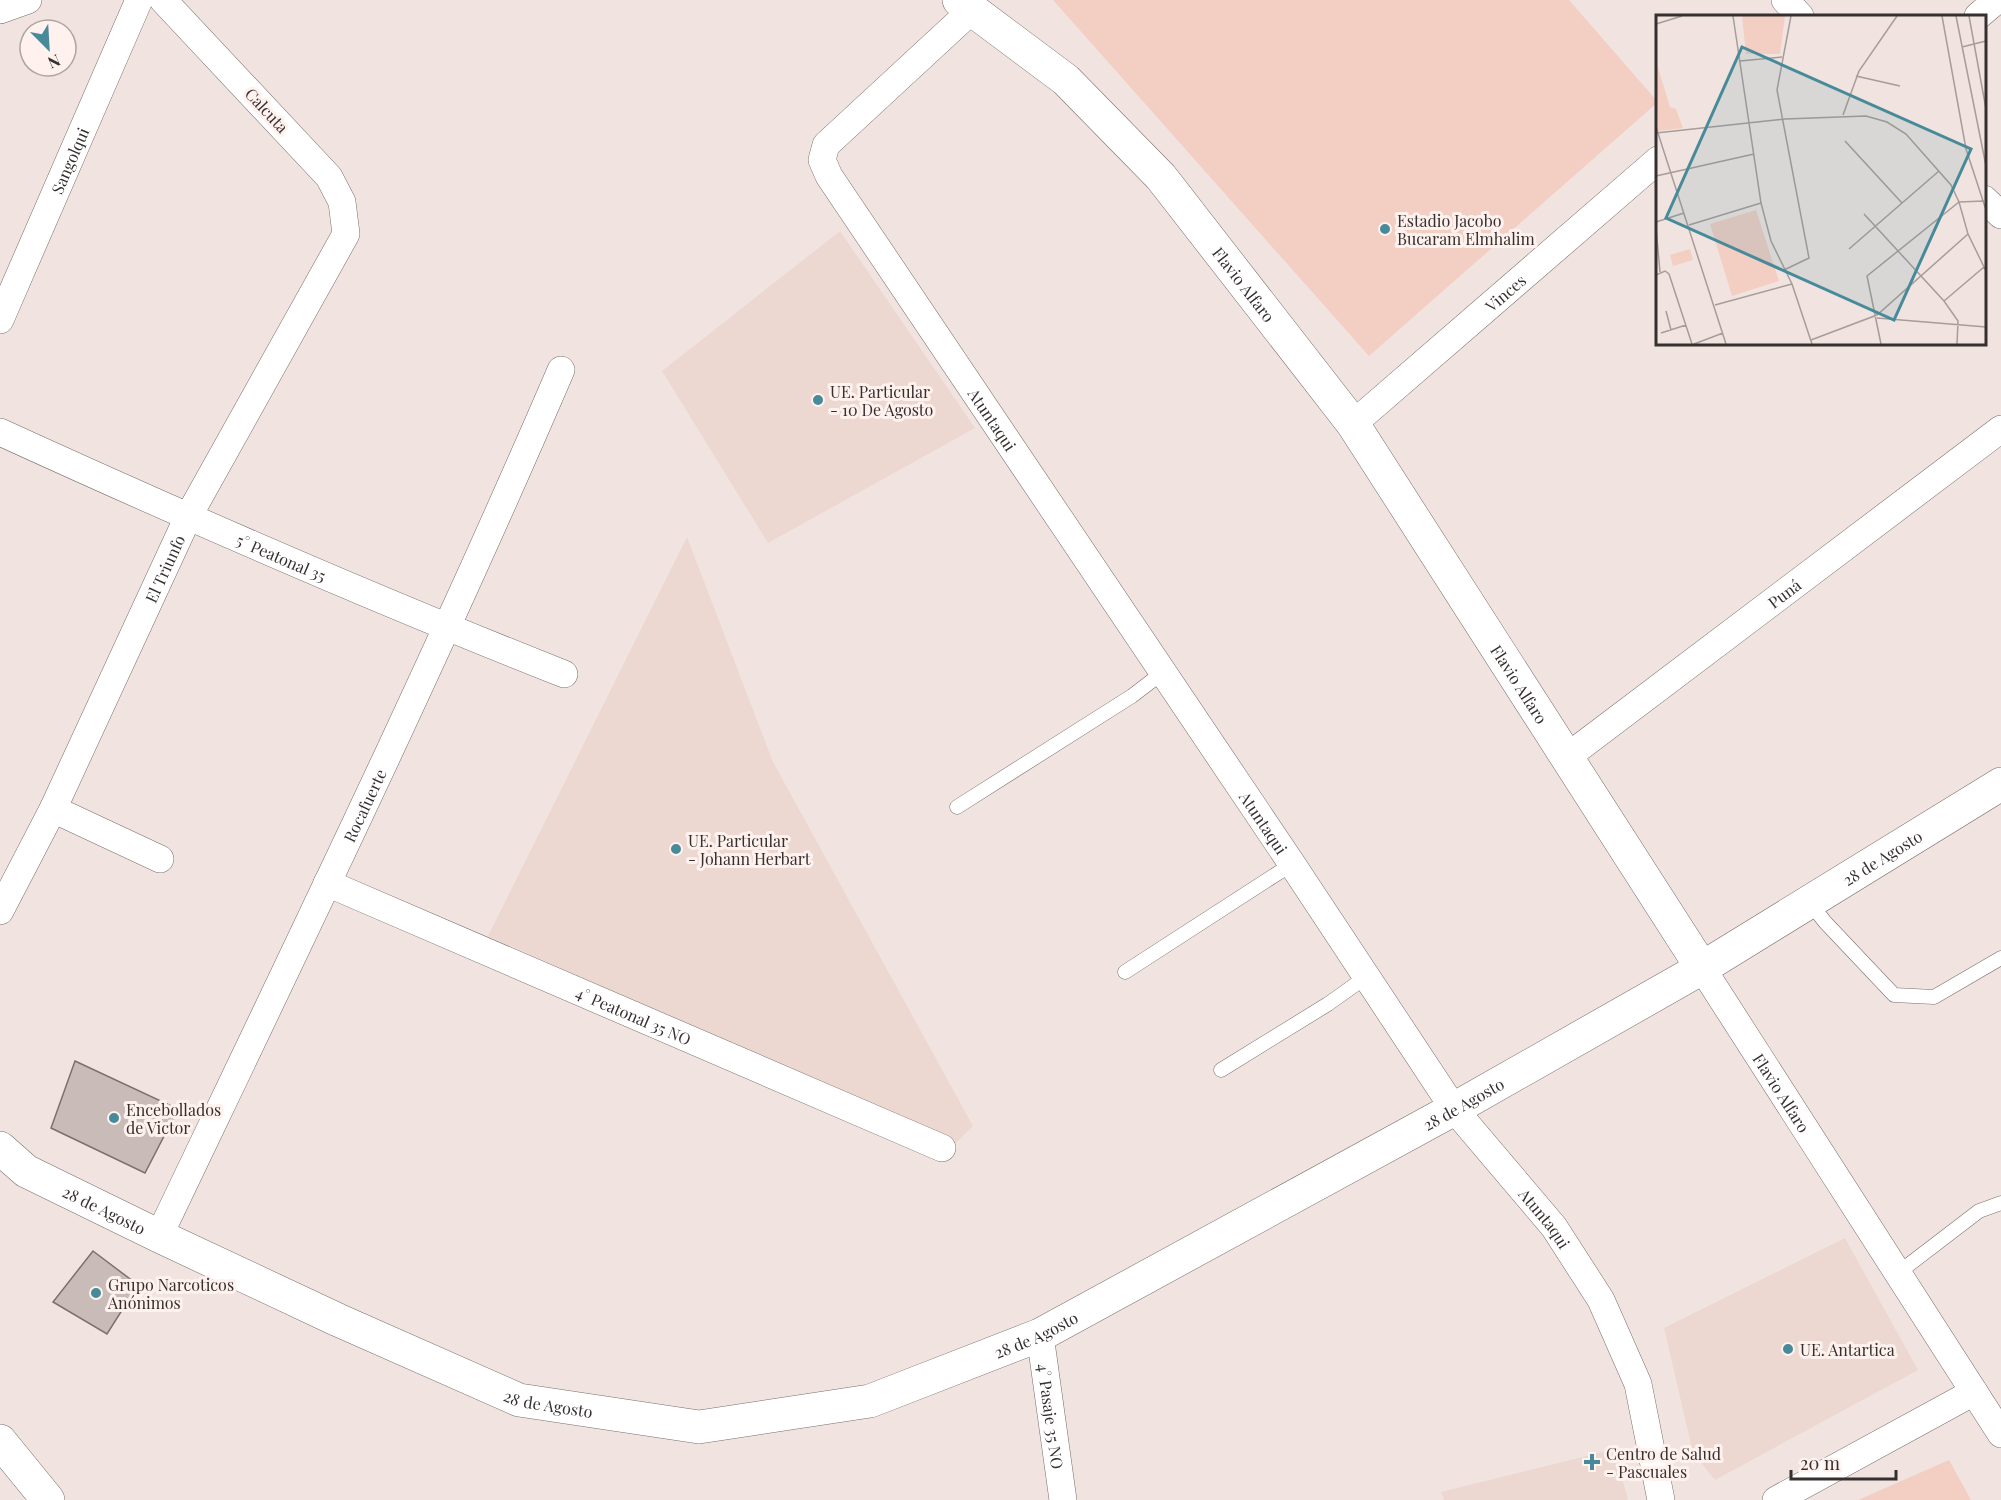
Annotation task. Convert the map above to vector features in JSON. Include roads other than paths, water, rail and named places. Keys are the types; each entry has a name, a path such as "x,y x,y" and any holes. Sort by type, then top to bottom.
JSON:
{"main road":[{"name":"Flavio Alfaro","path":"966,5 1066,80 1161,177 1353,423 1702,968"},
{"name":"28 de Agosto","path":"0,1148 26,1171 159,1236 338,1320 519,1400 699,1427 870,1401 1040,1335 1454,1109 1702,968 2001,784"},
{"path":"0,1441 48,1500"}],"street":[{"path":"0,10 28,0"},
{"name":"Sangolqui","path":"0,320 139,0"},
{"name":"Calcuta","path":"163,0 329,177 342,202 345,234"},
{"path":"1785,0 1799,15"},
{"path":"1979,15 1997,0"},
{"name":"Atuntaqui","path":"966,5 826,145 822,160 829,176 1454,1109 1554,1227 1601,1300 1638,1384 1661,1500"},
{"name":"Vinces","path":"1353,423 1656,162"},
{"path":"1986,201 2001,215"},
{"name":"El Triunfo","path":"0,911 53,809 188,517 345,234"},
{"name":"Rocafuerte","path":"159,1236 446,628 561,370"},
{"name":"Puná","path":"1567,757 2001,429"},
{"name":"5° Peatonal 35","path":"0,432 188,517 446,628 564,674"},
{"path":"53,809 160,859"},
{"name":"4° Peatonal 35 NO","path":"327,883 942,1148"},
{"name":"Flavio Alfaro","path":"1702,968 2001,1434"},
{"name":"4° Pasaje 35 NO","path":"1040,1335 1063,1500"},
{"path":"1776,1500 1974,1392"}],"lane":[{"path":"957,807 1132,696 1162,673"},
{"path":"1125,972 1292,864"},
{"path":"1809,902 1894,995 1934,997 2001,958"},
{"path":"1221,1070 1328,1004 1366,977"},
{"path":"1898,1274 1979,1210 2001,1203"}],"place":[{"name":"Estadio Jacobo Bucaram Elmhalim","path":"1385,229"},
{"name":"UE. Particular - 10 De Agosto","path":"818,400"},
{"name":"UE. Particular - Johann Herbart","path":"676,849"},
{"name":"Encebollados de Victor","path":"114,1118"},
{"name":"Grupo Narcoticos Anónimos","path":"96,1293"},
{"name":"UE. Antartica","path":"1788,1349"},
{"name":"Centro de Salud - Pascuales","path":"1592,1462"}]}
